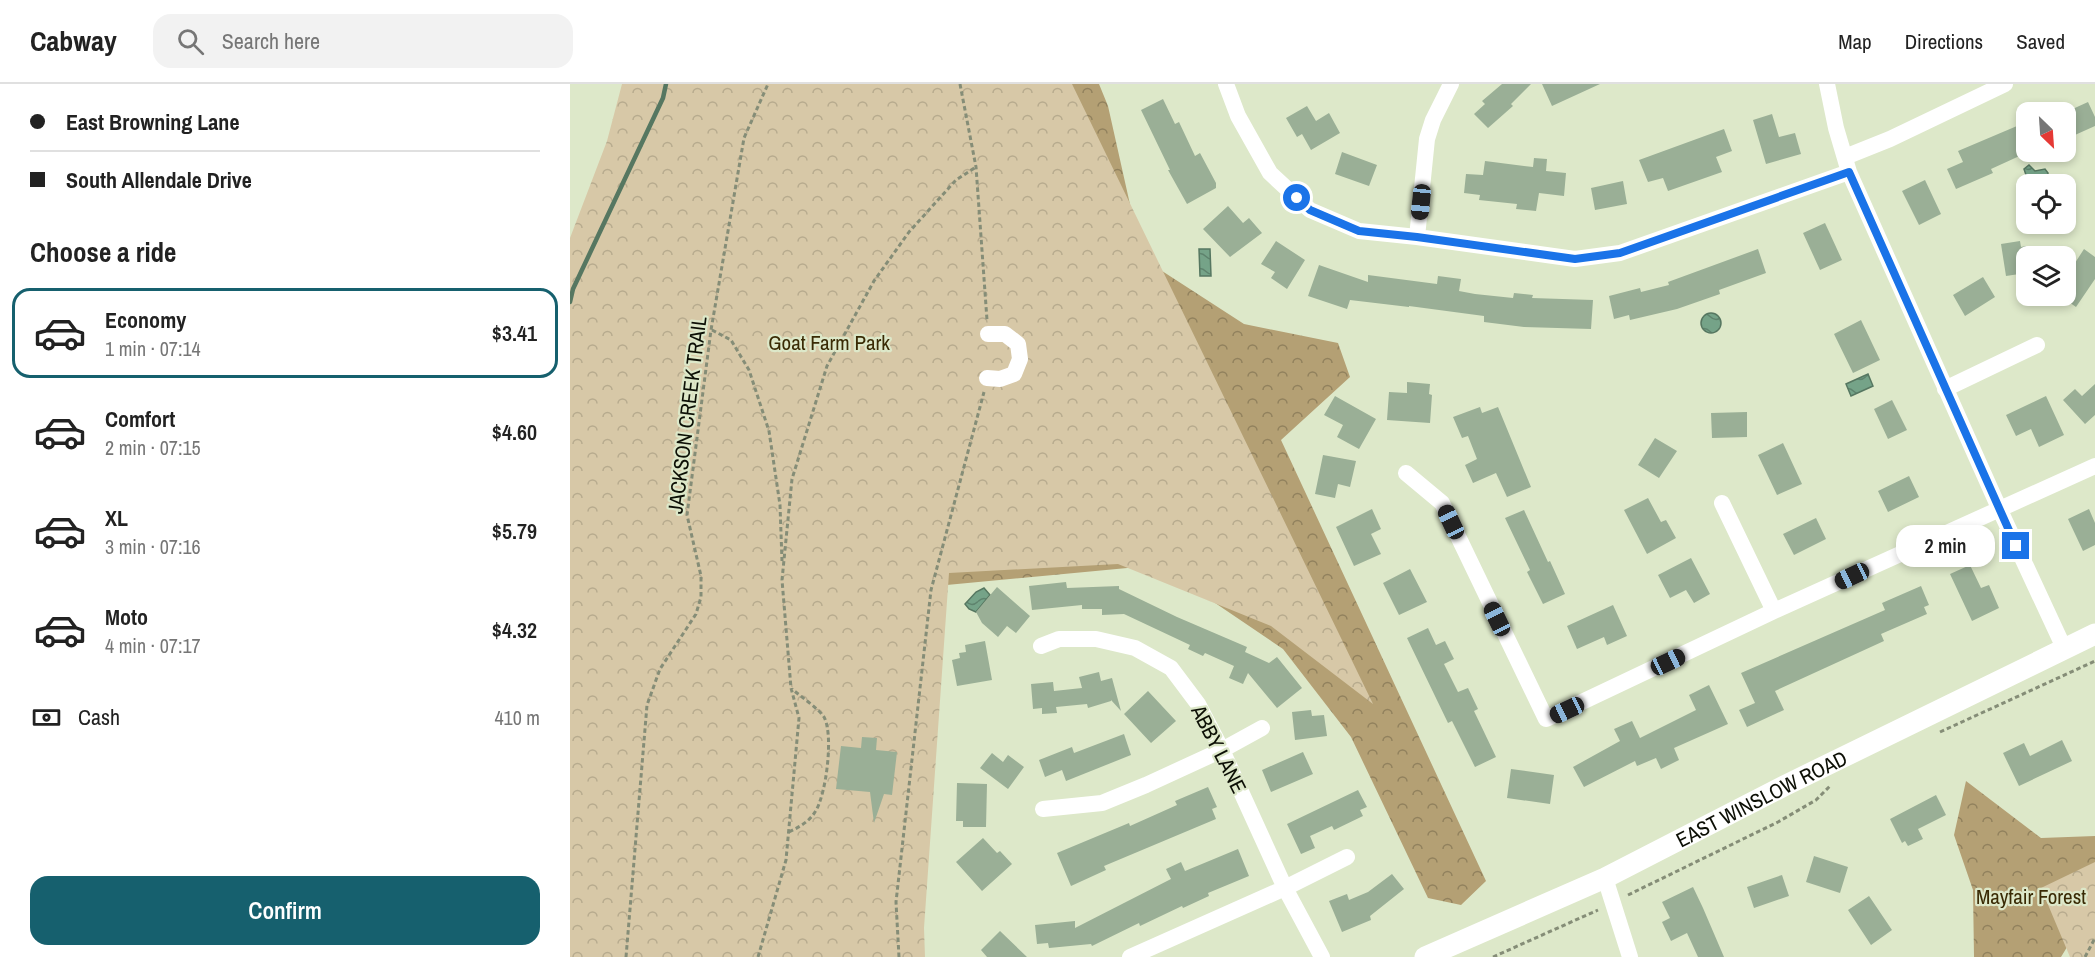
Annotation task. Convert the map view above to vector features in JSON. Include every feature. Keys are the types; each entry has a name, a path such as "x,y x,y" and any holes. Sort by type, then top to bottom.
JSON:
{"main road":[{"name":"EAST WINSLOW ROAD","path":"1425,957 1605,878 2095,634"}],"street":[{"path":"1226,84 1238,116 1270,173 1310,210 1359,231 1575,259 1620,253 1847,164 1890,138 2005,84"},
{"path":"1417,237 1427,139 1433,120 1451,84"},
{"path":"1827,84 1836,128 1847,164 1945,389 2064,648"},
{"path":"987,378 1000,379 1014,374 1020,358 1018,344 1005,334 988,334"},
{"path":"1945,389 2037,345"},
{"path":"1406,473 1442,503 1546,719 1774,611 2095,466"},
{"path":"1722,503 1774,611"},
{"name":"ABBY LANE","path":"1041,646 1059,639 1096,639 1135,648 1172,668 1198,704 1222,750 1285,888 1322,957"},
{"path":"1042,809 1102,802 1146,785 1222,750 1262,728"},
{"path":"1130,957 1285,888 1347,857"},
{"path":"1605,878 1630,957"}],"path":[{"name":"JACKSON CREEK TRAIL","path":"626,957 647,705 660,669 696,614 701,597 701,576 687,515 711,330 744,138 768,84"},
{"path":"960,84 976,167 988,334"},
{"path":"782,580 792,479 827,366 874,280 902,242 956,180 976,167"},
{"path":"711,330 731,340 749,370 768,431 782,524 782,580 791,688 799,718 786,860 758,957"},
{"path":"899,957 896,902 931,590 987,378"},
{"path":"1932,736 2095,660"},
{"path":"789,832 801,826 814,813 823,797 829,740 824,716 791,688"},
{"path":"1493,957 1612,904 1778,822 1816,800 1836,780"},
{"path":"2085,957 2095,938"}],"green space":[{"name":"Goat Farm Park","path":"622,84 1072,84 1373,704 1271,626 1118,564 949,573 924,928 925,957 570,957 570,238 607,141"},
{"path":"965,84 1099,84 1108,106 1142,258 1244,324 1338,343 1350,377 1281,440 1486,881 1461,905 1428,898 1351,737 1283,649 1159,565 936,586"},
{"name":"Mayfair Forest","path":"1966,781 2041,838 2095,836 2095,901 2061,957 1974,957 1973,890 1954,835"},
{"path":"2095,862 2095,957 2070,957 2041,888"}],"water":[{"path":"2029,165 2035,171 2045,169 2048,174 2026,174 2024,169"},
{"path":"1199,249 1210,249 1211,276 1200,276"},
{"path":"1711,313 1718,316 1721,323 1718,330 1711,333 1704,330 1701,323 1704,316"},
{"path":"1868,374 1873,386 1851,396 1846,384"},
{"path":"984,588 990,595 976,612 969,609 965,604 976,592"}],"building":[{"path":"1502,84 1531,84 1511,104 1513,106 1488,128 1474,114 1485,104 1482,101"},
{"path":"1542,84 1600,84 1552,106"},
{"path":"1163,99 1175,124 1179,122 1195,156 1200,153 1216,183 1216,188 1187,204 1168,170 1170,170 1141,110"},
{"path":"2088,102 2095,117 2095,126 2076,135 2076,107"},
{"path":"1307,106 1316,121 1329,113 1340,133 1311,150 1302,134 1297,137 1286,118"},
{"path":"1772,114 1779,137 1795,133 1801,154 1766,164 1753,120"},
{"path":"2016,126 2016,158 1991,169 1993,173 1956,189 1947,169 1963,162 1958,151"},
{"path":"1724,129 1732,151 1716,157 1722,172 1668,191 1663,178 1648,182 1639,160"},
{"path":"1342,152 1377,165 1369,186 1335,174"},
{"path":"1534,158 1547,159 1546,171 1566,173 1564,196 1539,193 1536,211 1516,209 1517,204 1479,200 1480,195 1464,193 1466,174 1483,175 1485,161 1533,167"},
{"path":"1925,180 1941,214 1919,225 1902,191"},
{"path":"1623,181 1627,204 1595,210 1591,188"},
{"path":"1228,206 1243,223 1249,218 1262,233 1230,257 1203,229"},
{"path":"1825,223 1842,260 1820,270 1803,233"},
{"path":"1276,241 1305,260 1287,289 1271,278 1275,272 1261,264"},
{"path":"2020,241 2021,246 2016,246 2016,274 2006,276 2001,244"},
{"path":"1758,249 1766,273 1719,290 1720,294 1677,309 1630,320 1629,315 1614,319 1609,296 1640,288 1641,292 1669,285 1668,282"},
{"path":"2084,249 2095,257 2095,279 2076,307 2075,306 2076,261"},
{"path":"1319,265 1368,282 1368,275 1437,284 1438,276 1461,279 1459,291 1475,294 1513,298 1514,293 1533,295 1532,298 1593,300 1591,329 1524,327 1484,322 1484,316 1350,300 1347,309 1308,296"},
{"path":"1983,277 1995,297 1965,316 1953,295"},
{"path":"1861,320 1880,360 1853,373 1834,334"},
{"path":"1407,382 1430,384 1429,394 1432,395 1430,423 1387,420 1389,392 1407,393"},
{"path":"2095,384 2095,415 2085,424 2063,400 2075,389 2082,396"},
{"path":"1335,396 1376,419 1359,449 1337,437 1343,425 1324,415"},
{"path":"2046,396 2064,435 2039,447 2031,429 2016,436 2006,415"},
{"path":"1892,400 1907,430 1888,439 1874,409"},
{"path":"1480,407 1482,413 1498,407 1531,487 1507,497 1496,473 1473,483 1465,465 1477,459 1468,436 1462,438 1453,417"},
{"path":"1747,412 1747,437 1712,438 1711,413"},
{"path":"1655,438 1677,451 1659,478 1638,465"},
{"path":"1783,443 1802,484 1777,495 1758,455"},
{"path":"1323,455 1356,461 1350,487 1338,484 1335,498 1315,494"},
{"path":"1909,476 1919,497 1888,512 1878,491"},
{"path":"1648,498 1661,522 1666,520 1676,538 1647,554 1624,510"},
{"path":"1372,509 1381,529 1371,534 1381,554 1354,566 1336,527"},
{"path":"2089,509 2095,523 2095,545 2083,551 2068,519"},
{"path":"1524,510 1565,594 1543,604 1527,572 1530,570 1505,518"},
{"path":"1816,518 1826,539 1794,555 1783,534"},
{"path":"1691,558 1710,594 1694,603 1686,590 1670,598 1658,575"},
{"path":"1970,565 1981,588 1989,585 1999,608 1972,621 1950,574"},
{"path":"1410,569 1427,602 1399,615 1383,583"},
{"path":"1066,582 1067,588 1119,586 1119,589 1177,617 1247,647 1245,652 1269,663 1277,657 1302,688 1277,708 1248,673 1243,684 1229,678 1234,666 1205,653 1203,656 1188,649 1190,645 1124,614 1102,615 1102,609 1082,609 1082,605 1032,610 1029,586"},
{"path":"1921,586 1929,605 1924,607 1927,614 1881,634 1884,641 1775,691 1784,710 1747,727 1739,710 1755,703 1741,673 1885,610 1882,603"},
{"path":"997,587 1030,616 1016,633 1007,626 998,637 982,623 976,612"},
{"path":"1613,605 1627,636 1607,645 1604,637 1577,649 1567,626"},
{"path":"1428,628 1436,645 1445,641 1454,659 1444,664 1458,692 1468,688 1478,709 1474,711 1496,757 1475,767 1452,721 1448,723 1407,638"},
{"path":"985,641 992,680 957,686 952,660 960,658 959,653 966,652 965,645"},
{"path":"1099,672 1101,681 1112,678 1121,711 1111,700 1088,708 1087,704 1056,707 1057,713 1042,714 1042,708 1033,709 1031,684 1053,682 1054,691 1082,688 1079,677"},
{"path":"1709,685 1728,724 1674,748 1679,760 1661,769 1656,758 1637,766 1635,761 1584,787 1573,767 1620,741 1614,729 1632,721 1640,738 1696,710 1689,695"},
{"path":"1148,691 1176,721 1151,743 1124,714"},
{"path":"1311,710 1312,716 1324,715 1327,736 1295,740 1292,712"},
{"path":"1124,734 1131,755 1066,781 1062,770 1045,777 1039,760 1072,747 1074,753"},
{"path":"862,737 877,738 876,750 897,752 892,795 884,794 874,823 870,792 836,789 841,746 861,748"},
{"path":"2062,740 2072,761 2019,786 2003,753 2024,743 2030,756"},
{"path":"1303,752 1313,774 1271,792 1262,770"},
{"path":"992,753 1003,762 1008,755 1024,767 1008,789 980,768"},
{"path":"1511,769 1554,775 1550,804 1507,798"},
{"path":"957,783 987,784 986,827 963,827 963,821 956,821"},
{"path":"1208,787 1217,807 1212,809 1216,819 1104,866 1106,870 1071,886 1057,853 1129,823 1130,826 1177,805 1175,801"},
{"path":"1358,790 1367,807 1360,810 1363,816 1334,830 1332,826 1310,836 1315,848 1301,854 1287,824"},
{"path":"1936,795 1946,815 1918,829 1923,839 1908,846 1905,841 1902,843 1890,819"},
{"path":"983,838 997,853 1000,851 1012,864 982,891 956,862"},
{"path":"1238,849 1249,876 1208,893 1209,896 1140,926 1139,923 1092,946 1091,944 1049,948 1048,943 1037,944 1035,925 1075,921 1075,928 1171,879 1166,869 1181,862 1185,871"},
{"path":"1814,856 1848,867 1840,893 1806,882"},
{"path":"1392,874 1404,889 1370,916 1371,920 1342,932 1329,901 1347,894 1349,900 1368,892"},
{"path":"1782,875 1789,896 1754,908 1747,887"},
{"path":"1693,887 1724,957 1698,957 1687,933 1671,941 1662,922 1670,918 1662,902"},
{"path":"1869,896 1892,930 1871,945 1848,910"},
{"path":"1000,931 1027,957 987,957 981,950"}],"waterway":[{"path":"570,302 573,289 663,98 666,84"}],"route":[{"path":"1297,198 1310,210 1359,231 1575,259 1620,253 1849,172 2016,546"}]}
